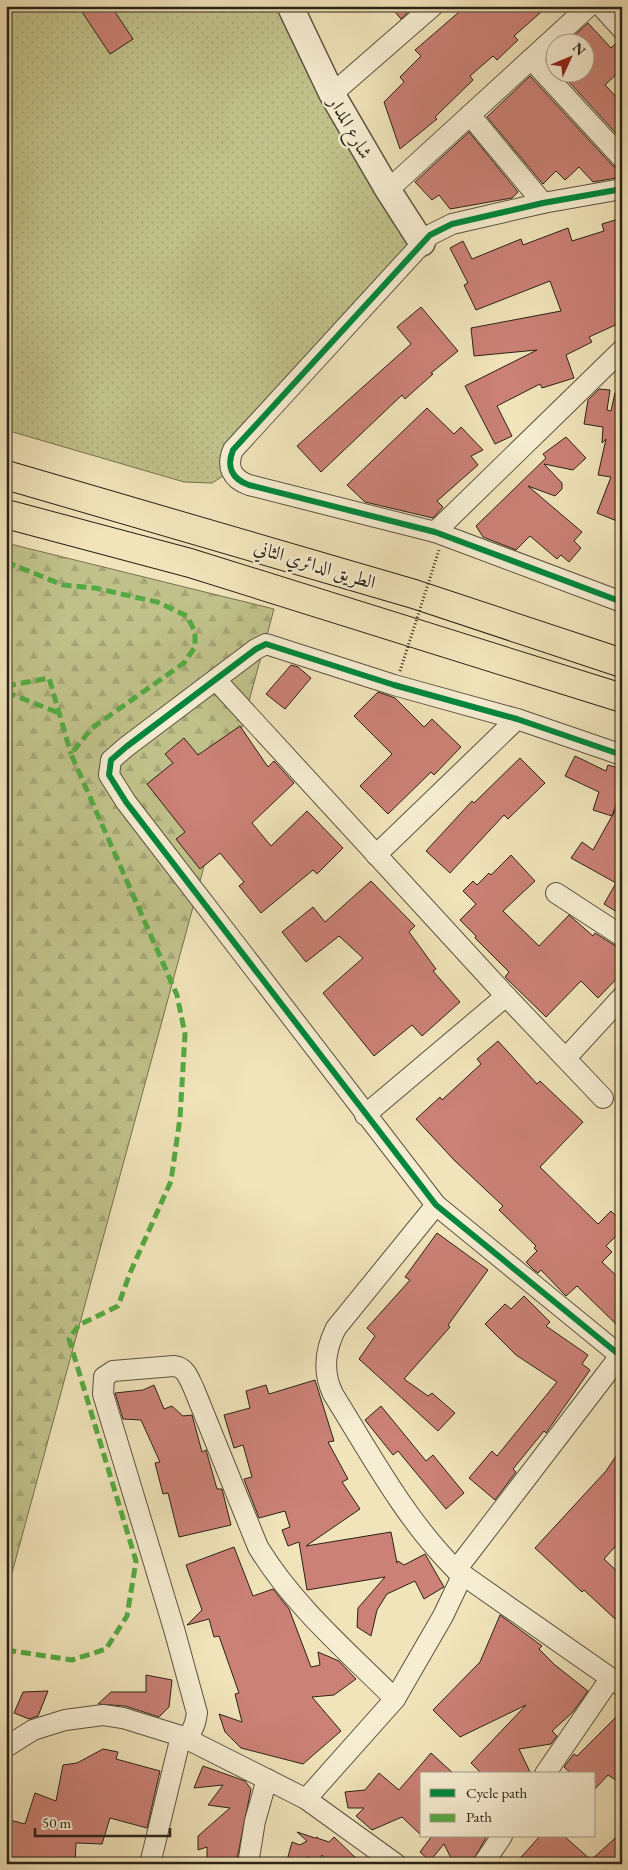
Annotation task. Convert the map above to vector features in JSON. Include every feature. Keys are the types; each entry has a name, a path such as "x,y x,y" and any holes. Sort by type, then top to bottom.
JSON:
{"highway":[{"name":"الطريق الدائري الثاني","path":"6,474 414,594 622,663"},
{"name":"الطريق الدائري الثاني","path":"6,514 190,563 622,698"}],"street":[{"name":"شارع المدار","path":"290,6 332,94 388,190 422,243"},
{"path":"332,94 433,6"},
{"path":"388,190 589,6"},
{"path":"601,6 622,29"},
{"path":"530,59 622,158"},
{"path":"470,115 543,202"},
{"path":"622,188 543,202 441,228 422,243 233,450 229,464 236,478 249,485 437,541 622,602"},
{"path":"437,541 622,350"},
{"path":"306,1799 395,1699 443,1616 460,1572 621,1356 436,1205 365,1115 122,796 109,775 111,760 266,644 394,685 517,719 622,755"},
{"path":"216,680 376,856 603,1098"},
{"path":"376,856 517,719"},
{"path":"556,893 622,936"},
{"path":"365,1115 506,996"},
{"path":"566,1058 622,997"},
{"path":"436,1205 336,1328 327,1352 327,1381 332,1394 409,1516 435,1549 460,1572 616,1682 547,1772"},
{"path":"150,1864 185,1738 195,1723 197,1713 174,1629 103,1394 104,1377 113,1371 174,1366 180,1367 185,1372 194,1389 258,1547 266,1560 312,1616 395,1699"},
{"path":"6,1747 33,1730 65,1720 95,1716 123,1718 185,1738 306,1799 396,1864"},
{"path":"248,1864 254,1821 266,1779"},
{"path":"483,1864 501,1838"}],"path":[{"path":"400,671 437,541"}],"green space":[{"path":"6,6 290,6 422,243 233,450 231,471 212,483 184,482 6,430"},
{"path":"6,543 274,609 6,1595"}],"building":[{"path":"78,6 111,6 133,39 110,54"},
{"path":"390,6 415,6 401,19"},
{"path":"466,6 548,6 514,36 518,40 497,60 493,56 470,76 473,80 435,117 437,119 400,149 384,102 404,82 400,77 421,56 415,50"},
{"path":"588,23 611,48 619,40 622,41 622,69 605,85 622,103 622,140 569,82 596,82 596,32 578,32"},
{"path":"530,76 613,166 622,170 622,177 593,182 579,167 565,180 556,171 543,184 487,117"},
{"path":"469,132 518,192 512,198 450,209 439,195 432,200 415,182"},
{"path":"622,218 622,322 589,337 592,342 566,355 574,378 542,388 540,384 497,406 512,436 495,444 465,386 537,350 474,356 471,328 561,311 550,281 476,310 464,285 468,283 450,248 463,241 472,259 521,239 523,245 568,228 572,241 604,231 602,224"},
{"path":"421,307 458,351 431,373 433,374 405,399 402,395 321,472 297,446 411,344 397,327"},
{"path":"599,389 610,390 607,410 611,411 615,393 622,394 622,523 597,513 611,477 598,475 606,439 602,443 603,427 584,424 588,400"},
{"path":"427,408 454,434 461,427 483,450 471,456 478,465 437,501 443,507 433,518 365,502 347,485"},
{"path":"566,437 586,458 573,470 544,464 562,483 562,489 555,496 528,486 582,532 574,541 581,548 569,562 561,555 557,559 530,536 516,550 483,537 476,526 546,458 543,454"},
{"path":"291,665 298,667 311,678 285,709 266,694"},
{"path":"378,692 395,698 424,727 432,719 461,747 434,775 431,772 388,814 360,786 392,754 354,716"},
{"path":"240,726 268,767 274,761 294,783 252,823 271,846 307,811 343,848 317,874 313,870 261,913 239,886 244,882 220,853 200,869 176,839 185,832 147,784 173,763 165,754 184,738 198,755"},
{"path":"575,756 606,771 608,765 622,769 622,787 612,816 593,810 599,792 565,776"},
{"path":"520,758 545,783 508,819 504,815 450,873 426,851 472,801 474,803"},
{"path":"622,798 622,915 604,904 616,883 571,858 582,842 593,850"},
{"path":"511,855 535,881 503,911 539,946 569,915 593,936 595,933 622,950 622,973 598,998 581,981 546,1017 505,977 509,972 460,920 476,904 463,891 473,881 477,885 489,873 491,875"},
{"path":"371,881 415,926 409,932 436,969 433,971 460,1002 422,1036 412,1025 374,1056 323,993 363,958 339,936 306,962 282,932 313,907 325,922"},
{"path":"498,1041 537,1084 540,1081 583,1122 540,1167 598,1224 611,1211 622,1222 622,1230 606,1246 612,1252 602,1262 622,1281 622,1330 577,1286 566,1296 541,1270 538,1273 526,1262 537,1251 534,1248 536,1246 499,1210 503,1206 454,1160 416,1119 440,1097 442,1100 481,1064 477,1059"},
{"path":"437,1233 488,1270 448,1325 450,1327 404,1379 428,1396 432,1393 455,1413 438,1431 359,1359 375,1336 367,1328 410,1280 405,1277"},
{"path":"524,1296 550,1322 546,1326 588,1355 582,1364 590,1370 546,1433 544,1431 513,1469 516,1472 495,1500 469,1478 492,1451 497,1456 557,1382 516,1355 485,1324 505,1304 511,1309"},
{"path":"315,1380 334,1441 328,1442 348,1479 342,1482 360,1509 306,1546 391,1532 397,1563 398,1561 404,1565 425,1554 444,1587 424,1599 415,1581 387,1594 377,1610 371,1636 357,1627 358,1608 385,1577 307,1590 299,1542 288,1546 282,1530 290,1527 285,1511 259,1518 244,1479 252,1477 243,1445 234,1448 224,1415 250,1408 246,1391 266,1385 269,1394"},
{"path":"154,1385 164,1409 172,1406 183,1416 192,1415 202,1452 206,1450 217,1489 222,1489 231,1525 179,1537 168,1493 163,1494 155,1463 160,1462 141,1420 123,1419 115,1393 143,1390"},
{"path":"381,1406 426,1461 433,1455 464,1493 446,1509 398,1451 393,1455 365,1420"},
{"path":"622,1447 622,1539 604,1559 622,1576 622,1612 615,1619 584,1590 582,1592 535,1548 606,1471"},
{"path":"234,1547 253,1596 273,1589 289,1609 311,1667 320,1665 318,1652 339,1661 356,1679 334,1695 312,1697 341,1731 303,1764 241,1748 225,1732 219,1714 242,1722 235,1694 239,1693 219,1636 214,1637 209,1619 187,1625 202,1610 186,1565"},
{"path":"500,1615 542,1646 539,1649 555,1665 588,1691 573,1712 552,1731 557,1736 551,1744 519,1749 530,1772 480,1772 471,1763 526,1705 460,1737 433,1710 480,1662"},
{"path":"146,1675 172,1680 169,1707 159,1717 125,1706 98,1704 111,1692 146,1692"},
{"path":"48,1691 38,1716 29,1719 14,1713 23,1692"},
{"path":"622,1711 622,1784 608,1775 596,1788 596,1772 570,1772 564,1767 574,1754 577,1756"},
{"path":"103,1749 118,1752 116,1759 160,1771 147,1828 110,1818 102,1844 76,1843 75,1864 6,1864 6,1819 25,1824 35,1793 56,1801 63,1765 77,1763"},
{"path":"431,1753 452,1772 420,1772 420,1834 402,1817 372,1830 356,1816 364,1808 348,1808 345,1792 365,1790 379,1773 399,1790"},
{"path":"203,1766 245,1781 251,1789 236,1864 207,1864 207,1847 198,1850 198,1836 230,1808 208,1805 223,1785 194,1788"},
{"path":"297,1832 329,1842 334,1837 362,1864 331,1864 322,1855 319,1862 307,1857 304,1864 286,1864 292,1842 300,1845 307,1841"},
{"path":"622,1832 622,1864 515,1864 538,1838 566,1838 591,1860"},
{"path":"430,1838 486,1838 471,1864 454,1864 444,1844 430,1861 420,1852"}],"marked path":[{"path":"6,562 63,585 95,588 157,602 187,616 195,632 195,647 184,663 92,728 71,754 177,995 185,1034 180,1118 171,1181 130,1273 118,1306 79,1325 69,1339 136,1561 127,1616 106,1649 72,1660 6,1650"},
{"path":"6,686 49,678 71,754"},
{"path":"6,692 59,713"}],"cycle path":[{"path":"622,189 543,203 452,224 430,235 233,450 230,462 235,476 249,485 435,532 622,602"},
{"path":"622,755 517,719 394,685 266,644 256,649 126,747 111,760 109,775 126,802 436,1205 622,1357"}]}
